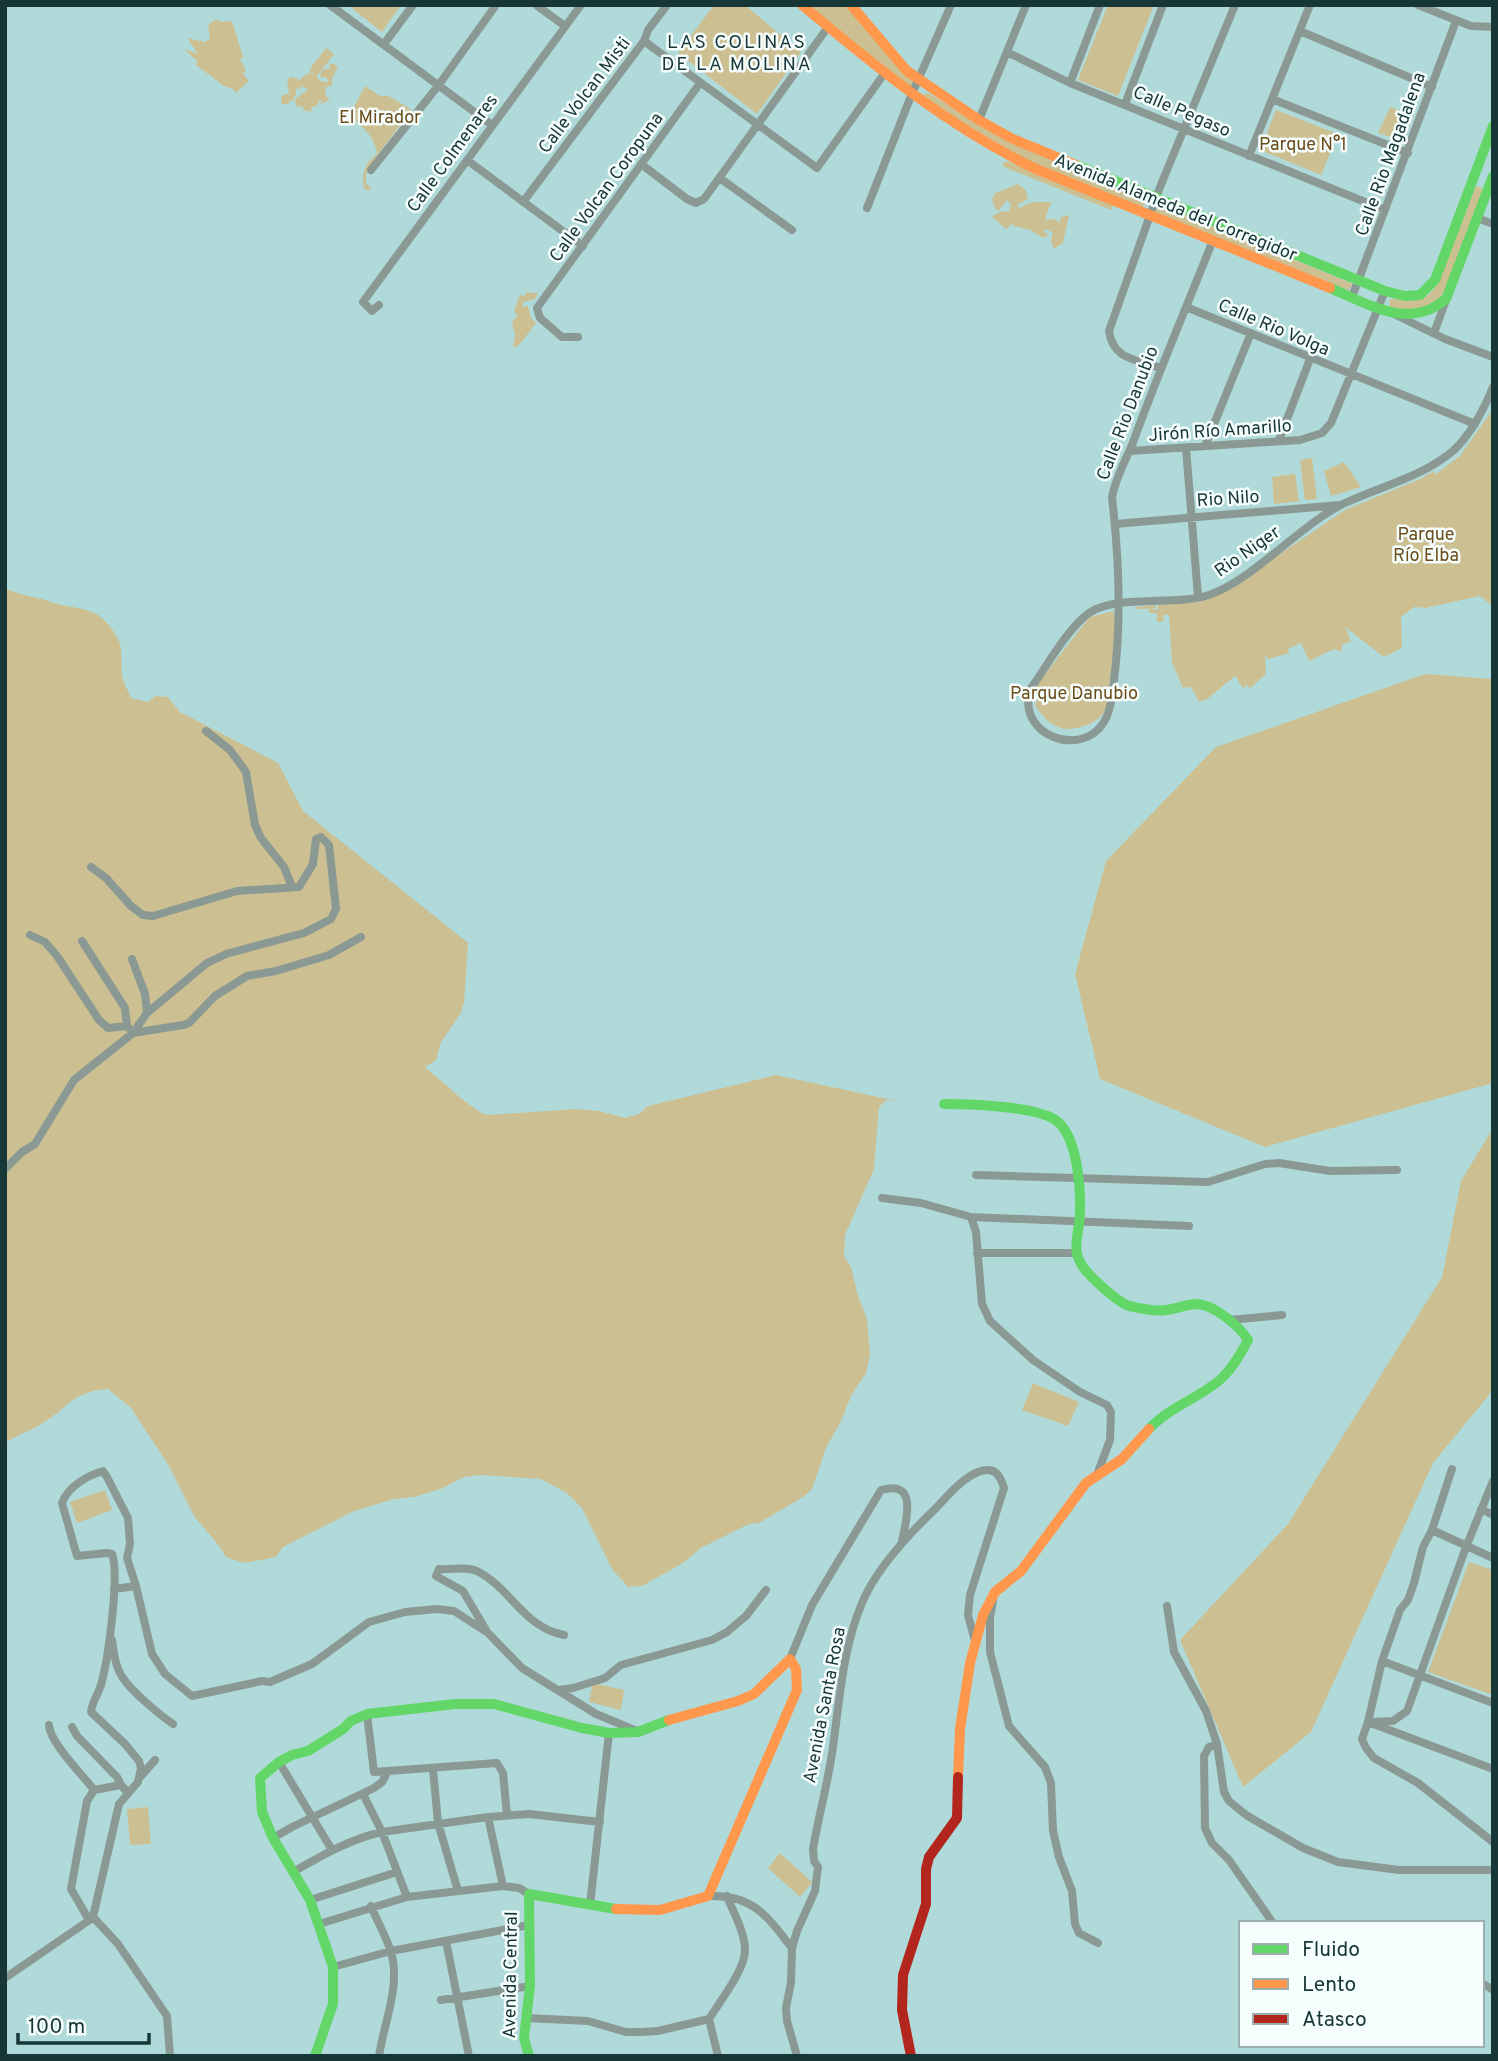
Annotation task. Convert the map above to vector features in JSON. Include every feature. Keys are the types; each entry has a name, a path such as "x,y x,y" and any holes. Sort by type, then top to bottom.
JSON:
{"street":[{"path":"384,44 412,5"},
{"path":"371,170 438,86 496,5"},
{"path":"536,5 565,26"},
{"name":"Calle Colmenares","path":"379,305 372,311 363,302 580,5"},
{"name":"Calle Volcan Misti","path":"523,202 644,41 648,30 667,5"},
{"name":"Avenida Alameda del Corregidor","path":"802,5 911,96 970,136 1006,155 1394,314 1423,314 1446,299"},
{"name":"Avenida Alameda del Corregidor","path":"851,5 899,64 919,81 979,120 1051,156 1384,291 1413,297 1430,287 1493,126"},
{"path":"867,208 911,96 951,5"},
{"path":"979,120 1026,5"},
{"path":"1070,83 1100,5"},
{"path":"1125,104 1163,5"},
{"path":"1160,368 1118,353 1113,347 1109,331 1156,198 1235,5"},
{"path":"1249,156 1310,5"},
{"path":"1418,5 1471,26 1493,27"},
{"path":"335,6 492,125"},
{"name":"Calle Rio Magadalena","path":"1352,297 1366,267 1456,21"},
{"path":"641,164 696,202 704,199 828,27"},
{"path":"1300,31 1432,88"},
{"path":"644,41 817,167 884,74"},
{"name":"Calle Pegaso","path":"1007,52 1070,83 1385,210"},
{"name":"Calle Volcan Coropuna","path":"578,337 562,337 540,318 537,308 700,83"},
{"path":"1272,99 1408,153"},
{"path":"467,160 583,246"},
{"path":"1434,333 1492,178"},
{"path":"721,179 792,230"},
{"path":"1477,218 1493,224"},
{"name":"Calle Rio Danubio","path":"1120,604 1112,497 1115,482 1130,451 1160,368 1213,240"},
{"name":"Jirón Río Amarillo","path":"1130,451 1300,440 1322,433 1331,423 1384,291"},
{"name":"Calle Rio Volga","path":"1186,307 1475,424"},
{"path":"1394,314 1493,357"},
{"path":"1205,446 1251,333"},
{"path":"1279,440 1310,359"},
{"path":"1343,504 1432,465 1456,448 1475,424 1493,387"},
{"path":"1186,448 1198,597"},
{"name":"Rio Nilo","path":"1115,524 1343,504"},
{"name":"Rio Niger","path":"1120,604 1119,646 1113,690 1104,723 1086,737 1077,740 1056,739 1040,729 1029,715 1027,706 1031,688 1077,623 1090,612 1120,604 1198,597 1227,586 1343,504"},
{"path":"206,731 230,750 246,772 254,825 284,867 292,887"},
{"path":"5,1169 22,1152 35,1144 74,1080 133,1034 147,1013 214,958 304,933 334,915 336,895 329,845 321,837 316,839 313,864 299,887 237,891 153,916 143,915 131,906 106,878 91,867"},
{"path":"30,935 46,942 99,1020 108,1028 127,1026"},
{"path":"133,1034 189,1023 215,996 247,976 276,971 329,955 361,937"},
{"path":"82,941 123,1004 127,1026 133,1034"},
{"path":"132,959 145,994 147,1013"},
{"path":"911,2056 905,2027 902,1986 904,1968 926,1909 929,1891 925,1868 930,1853 952,1828 957,1818 960,1729 975,1644 983,1615 995,1592 1021,1571 1080,1489 1098,1472 1124,1457 1163,1416 1207,1392 1226,1376 1238,1362 1248,1340 1241,1329 1209,1307 1197,1304 1162,1311 1126,1305 1088,1273 1074,1247 1079,1222 1077,1159 1060,1123 1046,1115 978,1104 944,1104"},
{"path":"976,1175 1208,1182 1265,1164 1279,1163 1330,1171 1397,1170"},
{"path":"882,1198 921,1203 971,1217 1126,1226 1189,1226"},
{"path":"971,1217 976,1231 982,1304 990,1321 1033,1360 1080,1392 1107,1405 1111,1412 1111,1440 1098,1472"},
{"path":"977,1253 1076,1253"},
{"path":"1230,1320 1282,1315"},
{"name":"Avenida Santa Rosa","path":"797,2056 786,2008 791,1982 792,1948 816,1891 818,1867 814,1861 813,1849 835,1739 839,1695 864,1599 901,1544 954,1489 974,1474 986,1469 995,1471 1004,1488 970,1595 968,1615 975,1644"},
{"path":"1452,1469 1432,1530 1423,1547 1408,1600 1400,1610 1382,1661 1362,1739 1374,1758 1418,1783 1493,1842"},
{"path":"141,1776 139,1761 108,1726 91,1712 102,1684 111,1623 115,1560 112,1554 107,1552 77,1556 62,1503 69,1489 103,1471 128,1518 130,1544 127,1558 152,1654 157,1664 192,1696 262,1681 270,1682 312,1664 369,1622 405,1612 437,1609 454,1611 488,1633 522,1668 596,1714 642,1731"},
{"path":"1368,1722 1393,1721 1407,1711 1466,1547 1493,1481"},
{"path":"315,2056 332,2004 334,1967 310,1900 272,1838 262,1812 260,1778 279,1762 308,1751 344,1729 351,1721 367,1714 454,1704 494,1704 610,1733 642,1731 665,1721 734,1703 754,1694 790,1659 812,1605 881,1490 890,1487 900,1490 909,1507 901,1544"},
{"path":"1481,1509 1493,1515"},
{"path":"1432,1530 1493,1559"},
{"path":"488,1633 463,1591 436,1576 439,1569 475,1570 488,1578 541,1628 564,1635"},
{"path":"114,1589 136,1586"},
{"path":"559,1690 605,1678 621,1665 712,1640 727,1632 746,1616 766,1590"},
{"path":"995,1592 990,1617 990,1652 1009,1726 1045,1767 1051,1783 1052,1831 1072,1891 1075,1924 1079,1933 1098,1943"},
{"path":"1167,1606 1174,1652 1206,1711 1217,1744 1224,1792 1229,1801 1246,1815 1303,1848 1338,1862 1399,1870 1493,1870"},
{"path":"111,1623 114,1658 122,1678 173,1724"},
{"path":"708,1896 797,1690 796,1669 790,1659"},
{"path":"1382,1661 1493,1703"},
{"path":"367,1714 374,1772 497,1763 503,1773 507,1815"},
{"path":"1368,1722 1493,1769"},
{"path":"49,1725 56,1745 94,1790"},
{"path":"72,1727 128,1793"},
{"path":"590,1905 610,1733"},
{"path":"1217,1744 1209,1747 1204,1756 1205,1828 1212,1843 1229,1860 1272,1921"},
{"path":"5,1978 91,1918 119,1804 155,1760"},
{"path":"279,1762 332,1850"},
{"path":"433,1769 438,1823 458,1891"},
{"path":"272,1838 363,1794 382,1782 388,1771"},
{"path":"121,1785 94,1790 87,1801 71,1888 91,1918 118,1944 167,2016 170,2056"},
{"path":"363,1794 382,1832 407,1897"},
{"path":"293,1872 332,1850 367,1835 382,1832 507,1815 546,1815 600,1822"},
{"path":"488,1816 503,1886"},
{"path":"310,1900 397,1872"},
{"path":"319,1924 407,1897 503,1886 519,1888 537,1897 625,1910 660,1910 708,1896 727,1896 748,1902 760,1909 792,1948"},
{"name":"Avenida Central","path":"527,2055 524,2038 530,1986 529,1894"},
{"path":"718,2056 709,2019 737,1973 745,1951 744,1940 727,1896"},
{"path":"371,1906 391,1951 394,1980 379,2056"},
{"path":"334,1967 391,1951 529,1925"},
{"path":"446,1941 469,2056"},
{"path":"441,2000 530,1986"},
{"path":"527,2018 588,2021 634,2032 658,2031 709,2019"}],"green space":[{"path":"348,5 401,5 382,32"},
{"path":"714,5 745,5 801,52 757,114 678,53"},
{"path":"809,5 845,5 913,80 912,86 907,88"},
{"path":"1108,5 1154,5 1118,96 1078,80"},
{"path":"216,19 221,22 232,21 243,57 240,60 246,70 243,74 249,81 236,93 196,65 197,61 184,49 198,54 187,38 205,42 210,38 208,25"},
{"path":"326,48 334,54 317,76 320,81 328,82 327,78 321,77 320,74 324,69 329,69 330,63 338,66 332,85 325,88 326,96 330,99 322,104 320,99 311,112 304,110 302,106 297,107 296,98 307,91 308,86 305,89 301,86 299,90 296,88 293,101 282,104 281,96 289,93 287,79 293,77 299,80 310,72 315,75 309,70"},
{"name":"El Mirador","path":"365,86 412,110 378,154 380,155 366,175 366,183 371,188 369,191 364,188 363,177 369,161 377,154 376,149 369,134 350,114"},
{"path":"1410,87 1418,90 1420,94 1408,129 1396,124 1390,137 1378,133 1390,107 1401,111"},
{"path":"925,93 983,128 1027,150 1144,198 1145,205 1140,206 1021,158 980,137 922,99"},
{"name":"Parque N°1","path":"1276,110 1338,134 1321,175 1260,150"},
{"path":"1007,161 1113,205 1111,210 1002,166"},
{"path":"1018,184 1026,191 1028,199 1017,205 1019,208 1033,202 1051,202 1045,220 1055,219 1059,223 1061,217 1069,215 1063,243 1054,249 1051,241 1053,233 1046,229 1044,232 1049,235 1043,238 1031,230 1013,224 1006,229 992,217 999,212 1009,211 1011,205 1007,200 996,210 992,200 995,193"},
{"path":"1476,186 1484,189 1448,286 1442,295 1423,310 1408,311 1389,307 1390,299 1422,299 1438,284"},
{"path":"1161,205 1351,283 1352,286 1348,290 1157,213 1156,210"},
{"path":"528,291 538,293 535,299 523,302 523,307 528,306 531,318 536,323 520,344 513,348 515,335 512,322 517,316 514,310 520,295 524,296"},
{"name":"Parque Río Elba","path":"1493,409 1493,606 1480,596 1425,608 1414,607 1401,617 1402,648 1384,657 1345,627 1351,641 1342,645 1341,652 1334,649 1309,661 1301,643 1288,649 1289,653 1268,659 1265,655 1266,674 1250,688 1246,685 1243,688 1235,676 1207,699 1199,702 1191,687 1183,688 1172,662 1169,615 1163,615 1164,621 1157,622 1157,613 1149,613 1149,609 1135,607 1156,605 1156,608 1151,609 1158,610 1158,605 1197,602 1221,594 1345,510 1434,471 1436,474 1460,456"},
{"path":"1312,458 1317,499 1305,500 1300,460"},
{"path":"1344,462 1361,487 1331,496 1324,471"},
{"path":"1295,474 1299,501 1274,504 1272,477"},
{"path":"5,588 98,615 119,641 121,669 131,698 148,702 155,696 168,697 180,712 278,763 303,811 468,943 461,1013 441,1042 436,1060 425,1067 481,1113 489,1115 575,1109 599,1111 625,1118 639,1114 648,1106 776,1075 897,1101 886,1100 879,1107 874,1169 845,1235 844,1256 851,1267 867,1319 870,1354 866,1373 851,1396 826,1448 812,1489 803,1497 759,1523 749,1524 701,1548 683,1563 642,1586 628,1587 612,1569 582,1508 567,1493 541,1479 480,1475 464,1477 441,1489 414,1497 394,1499 354,1511 283,1547 276,1557 244,1563 226,1557 194,1516 169,1466 131,1408 108,1389 77,1397 50,1419 5,1443"},
{"name":"Parque Danubio","path":"1114,611 1114,649 1104,712 1094,722 1081,727 1063,729 1053,725 1036,707 1037,685 1090,617"},
{"path":"1425,674 1493,679 1493,1083 1265,1147 1100,1079 1075,974 1106,861 1216,747"},
{"path":"1493,1128 1493,1390 1433,1463 1311,1732 1243,1787 1180,1640 1288,1524 1442,1277 1461,1181"},
{"path":"1033,1383 1079,1402 1068,1426 1022,1410"},
{"path":"105,1490 112,1510 77,1523 70,1502"},
{"path":"1469,1562 1493,1570 1493,1695 1428,1672"},
{"path":"593,1683 624,1690 621,1710 589,1702"},
{"path":"148,1807 151,1844 130,1845 127,1809"},
{"path":"780,1853 812,1882 800,1897 768,1868"}],"traffic: fast":[{"path":"1076,165 1385,291 1405,296 1420,295 1435,280 1493,126"},
{"path":"1330,288 1374,307 1403,314 1418,313 1446,299 1493,176"},
{"path":"944,1104 1021,1109 1036,1112 1058,1122 1071,1142 1078,1170 1080,1213 1076,1250 1079,1261 1088,1273 1113,1296 1129,1306 1157,1310 1204,1305 1233,1323 1248,1340 1223,1377 1166,1414 1149,1429"},
{"path":"315,2056 333,2004 333,1967 310,1900 273,1838 262,1812 260,1778 279,1762 308,1751 351,1721 367,1714 455,1704 494,1704 609,1733 638,1732 669,1720"},
{"path":"529,2056 524,2038 530,1986 529,1894 616,1909"}],"traffic: slow":[{"path":"802,5 914,94 1004,152 1036,169 1330,288"},
{"path":"851,5 907,71 979,120 1013,139 1076,165"},
{"path":"958,1777 960,1729 970,1663 983,1615 995,1592 1021,1571 1086,1483 1122,1459 1149,1429"},
{"path":"616,1909 660,1910 708,1896 797,1690 796,1669 790,1659 754,1694 669,1720"}],"traffic: jam":[{"path":"911,2056 902,2010 903,1975 926,1904 926,1869 929,1857 957,1818 958,1777"}],"district":[{"name":"LAS COLINAS DE LA MOLINA","path":"737,52"}]}
